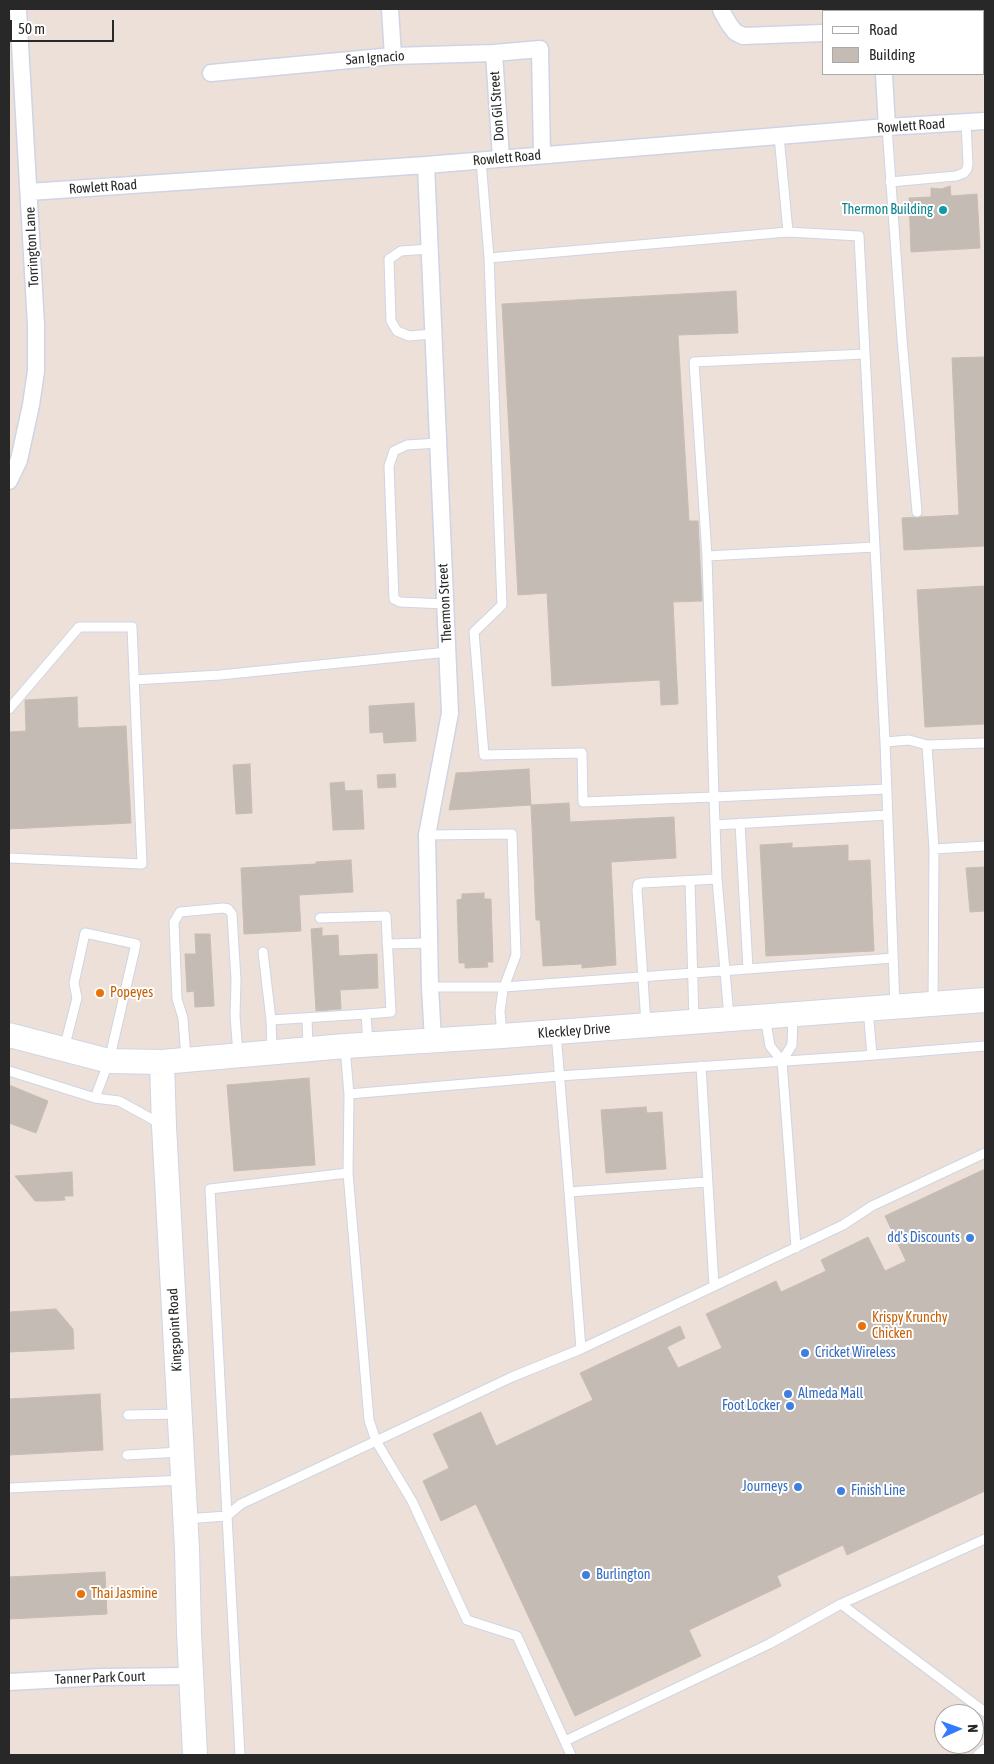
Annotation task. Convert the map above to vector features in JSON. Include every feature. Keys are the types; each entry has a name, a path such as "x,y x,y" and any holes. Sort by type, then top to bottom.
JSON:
{"street":[{"name":"Torrington Lane","path":"9,481 14,458 31,405 36,371 36,325 18,9"},
{"path":"390,9 393,56"},
{"path":"722,9 728,24 735,32 743,36 822,33"},
{"name":"San Ignacio","path":"211,73 393,56 494,53 540,49 542,155"},
{"name":"Don Gil Street","path":"494,53 501,158"},
{"path":"884,75 887,127"},
{"name":"Rowlett Road","path":"28,192 426,165 887,127 985,121"},
{"name":"Thermon Street","path":"426,165 450,713 427,835 433,1040"},
{"name":"Kleckley Drive","path":"162,1062 368,1044 502,1036 985,1000"},
{"path":"9,1037 109,1061 162,1062"},
{"name":"Kingspoint Road","path":"162,1062 195,1755"},
{"name":"Tanner Park Court","path":"9,1682 101,1677 192,1676"}],"lane":[{"path":"890,182 953,177 964,173 968,164 966,122"},
{"path":"887,127 917,512"},
{"path":"779,136 788,232"},
{"path":"481,160 489,258 502,605 474,632 484,755 582,753 583,802 887,789"},
{"path":"489,258 788,232 859,236 885,742 895,1006"},
{"path":"430,249 400,251 389,259 392,322 397,331 409,336 433,334"},
{"path":"729,1019 717,879 707,556 694,362 865,354"},
{"path":"438,443 407,445 394,451 389,466 394,599 400,602 445,604"},
{"path":"707,556 875,547"},
{"path":"9,709 79,627 132,627 142,864 9,858"},
{"path":"134,680 220,675 448,652"},
{"path":"885,742 908,740 927,745 985,743"},
{"path":"927,745 934,849 933,1004"},
{"path":"715,825 888,815"},
{"path":"740,823 748,969"},
{"path":"427,835 512,834 516,955 504,987 500,1011 502,1036"},
{"path":"934,849 985,846"},
{"path":"646,1025 638,884 717,879"},
{"path":"690,881 694,1022"},
{"path":"186,1060 184,1018 177,999 175,951 174,922 180,912 223,908 228,909 232,914 238,1054"},
{"path":"271,1020 391,1012 386,916 320,918"},
{"path":"64,1050 77,998 74,983 85,933 136,944 109,1061 95,1098"},
{"path":"387,944 429,943"},
{"path":"263,952 271,1020 272,1052"},
{"path":"430,987 504,987 894,958"},
{"path":"868,1009 872,1055"},
{"path":"366,1014 368,1044"},
{"path":"782,1061 792,1045 793,1014"},
{"path":"765,1016 770,1046 782,1061 796,1248"},
{"path":"306,1018 308,1049"},
{"path":"556,1032 581,1349"},
{"path":"345,1046 349,1094 348,1173 369,1420 376,1441 412,1501 467,1620 517,1636 572,1755"},
{"path":"349,1094 559,1076 983,1046 985,1056"},
{"path":"700,1066 714,1286"},
{"path":"9,1071 95,1098 119,1101 164,1126"},
{"path":"185,1519 227,1516 241,1504 512,1377 581,1349 796,1248 843,1225 872,1206 985,1153"},
{"path":"240,1755 210,1189 348,1173"},
{"path":"569,1192 707,1182"},
{"path":"128,1415 179,1414"},
{"path":"127,1455 181,1452"},
{"path":"9,1488 183,1480"},
{"path":"565,1740 769,1644 842,1604 985,1539"},
{"path":"842,1604 985,1712"},
{"path":"978,1755 985,1749"}],"building":[{"name":"Thermon Building","path":"950,186 951,196 977,194 980,248 911,252 909,198 931,197 931,188 941,189"},
{"path":"736,291 738,333 678,335 689,521 698,521 702,601 673,602 678,704 661,705 660,680 552,686 547,593 518,595 502,304"},
{"path":"984,357 985,546 904,550 902,518 959,515 952,358"},
{"path":"985,586 985,724 925,727 917,590"},
{"path":"77,697 78,728 126,726 131,823 9,829 9,732 26,731 25,700"},
{"path":"414,703 416,741 384,743 383,732 370,733 369,706"},
{"path":"250,764 252,813 236,814 233,765"},
{"path":"529,769 531,805 449,810 456,773"},
{"path":"395,774 396,787 378,788 377,775"},
{"path":"344,782 345,791 362,790 364,829 333,830 330,783"},
{"path":"569,803 570,822 674,817 676,858 611,862 616,965 582,968 582,964 543,966 540,920 536,920 531,805"},
{"path":"792,843 792,848 848,845 848,861 870,860 874,951 766,956 760,845"},
{"path":"351,860 353,892 299,895 301,931 244,934 241,868"},
{"path":"985,867 985,911 970,912 966,868"},
{"path":"484,893 484,899 491,899 493,962 487,962 488,967 465,968 465,963 459,963 457,900 462,899 462,894"},
{"path":"322,928 322,936 338,935 339,956 377,954 378,988 340,990 341,1009 316,1011 311,929"},
{"path":"195,934 210,934 214,1006 195,1007 194,991 187,992 185,954 196,954"},
{"path":"309,1078 315,1165 234,1171 227,1085"},
{"path":"9,1085 48,1101 36,1133 9,1123"},
{"path":"646,1107 647,1113 662,1112 666,1169 606,1173 601,1110"},
{"name":"Almeda Mall","path":"985,1169 985,1491 847,1555 843,1545 777,1576 781,1586 689,1630 701,1656 575,1716 476,1504 441,1521 423,1481 449,1468 433,1434 481,1412 496,1446 593,1400 580,1373 680,1326 685,1338 667,1347 678,1368 722,1348 706,1314 776,1281 781,1292 826,1271 821,1260 868,1237 885,1271 906,1261 885,1216"},
{"path":"72,1172 73,1196 64,1196 65,1200 35,1201 15,1176"},
{"path":"56,1309 73,1329 74,1349 9,1352 9,1312"},
{"path":"100,1394 103,1450 9,1455 9,1399"},
{"path":"105,1572 107,1614 9,1619 9,1577"}],"place":[{"name":"Thermon Building","path":"943,210"},
{"name":"Popeyes","path":"100,993"},
{"name":"dd's Discounts","path":"970,1238"},
{"name":"Krispy Krunchy Chicken","path":"862,1326"},
{"name":"Cricket Wireless","path":"805,1353"},
{"name":"Almeda Mall","path":"788,1394"},
{"name":"Foot Locker","path":"790,1406"},
{"name":"Journeys","path":"798,1487"},
{"name":"Finish Line","path":"841,1491"},
{"name":"Burlington","path":"586,1575"},
{"name":"Thai Jasmine","path":"81,1594"}]}
